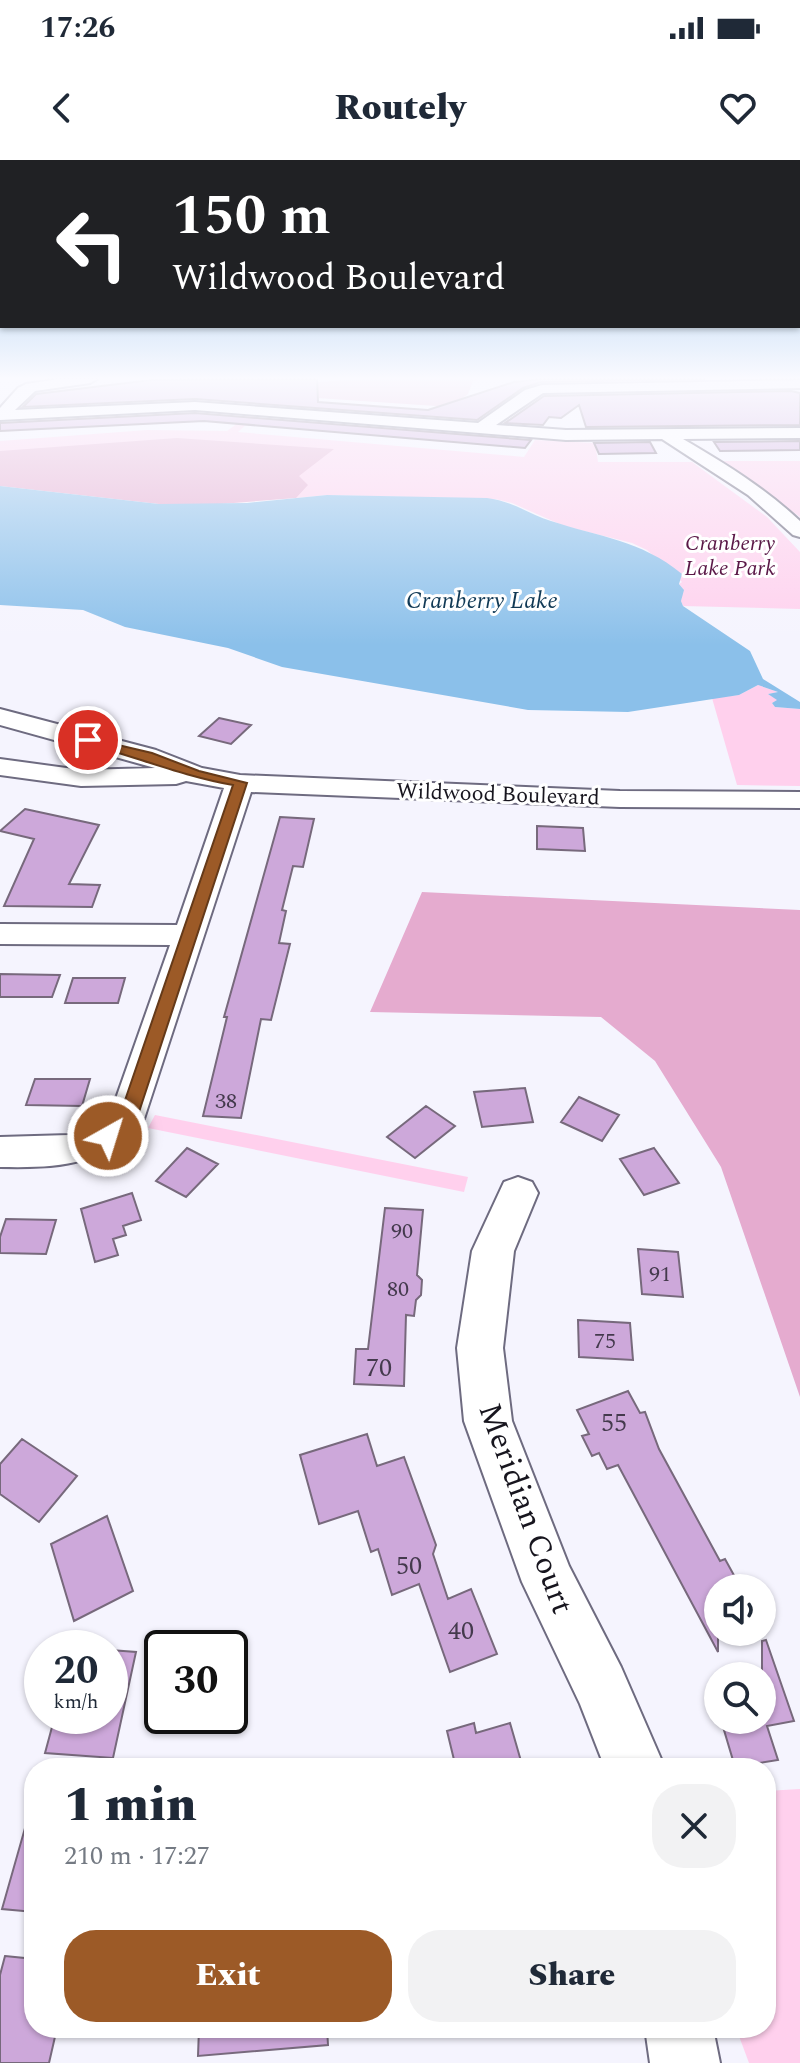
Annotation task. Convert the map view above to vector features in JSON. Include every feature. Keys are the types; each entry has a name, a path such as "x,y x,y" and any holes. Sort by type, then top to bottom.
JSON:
{"street":[{"path":"720,468 800,531"},
{"name":"Wildwood Boulevard","path":"0,717 147,756 196,775 240,783 620,799 800,800"},
{"name":"Wildwood Boulevard","path":"0,767 81,778 196,775"},
{"path":"0,1152 54,1152 85,1148 108,1136 129,1115 240,783"},
{"path":"0,934 189,935"},
{"name":"Meridian Court","path":"518,1193 493,1251 480,1348 488,1421 549,1582 601,1687 631,1758"},
{"path":"681,2038 685,2063"}],"green space":[{"name":"Cranberry Lake Park","path":"0,468 700,468 767,517 800,552 800,609 683,606 683,589 679,584 682,582 647,550 632,543 564,526 512,503 495,499 327,495 296,498 0,486"},
{"path":"731,468 800,468 800,517"},
{"path":"758,685 778,692 768,694 778,700 772,703 775,707 800,709 800,786 737,785 712,698 739,695"},
{"path":"155,1115 468,1177 464,1192 148,1128"},
{"path":"800,1789 800,2063 749,2063 740,2038 776,2038 776,1790"}],"shaded area":[{"path":"0,468 310,468 299,476 308,485 296,498 221,504 159,504 0,486"},
{"path":"422,892 800,910 800,1397 721,1167 655,1061 601,1017 370,1012"}],"water":[{"name":"Cranberry Lake","path":"0,486 159,504 247,503 327,495 487,498 504,502 551,521 619,541 667,563 682,574 679,584 684,590 683,606 750,651 763,679 800,702 800,709 775,707 772,703 777,700 768,694 778,692 758,685 739,695 628,712 528,710 282,667 228,648 125,627 83,610 0,605"}],"building":[{"path":"219,718 251,725 231,744 199,736"},
{"path":"25,809 99,825 69,884 100,885 92,907 4,906 34,839 0,831"},
{"path":"280,817 314,819 303,867 293,866 282,910 286,911 279,943 290,944 271,1020 261,1019 241,1118 203,1116 227,1017 224,1017"},
{"path":"537,826 583,828 585,851 537,849"},
{"path":"0,974 60,975 52,997 0,997"},
{"path":"73,978 125,978 118,1003 65,1003"},
{"path":"35,1079 90,1079 82,1106 26,1105"},
{"path":"525,1088 533,1122 482,1127 474,1092"},
{"path":"579,1097 619,1115 602,1141 561,1122"},
{"path":"426,1106 455,1126 415,1158 387,1137"},
{"path":"187,1148 218,1164 186,1197 156,1181"},
{"path":"654,1148 679,1183 644,1195 620,1159"},
{"path":"132,1193 141,1220 123,1226 126,1235 113,1239 118,1255 95,1262 81,1209"},
{"path":"385,1208 423,1210 417,1275 422,1280 421,1295 416,1300 414,1316 406,1315 404,1386 354,1384 356,1349 368,1349"},
{"path":"6,1219 56,1220 46,1254 0,1253 0,1237"},
{"path":"638,1249 678,1252 683,1297 642,1294"},
{"path":"578,1320 630,1323 633,1360 579,1357"},
{"path":"628,1391 640,1413 645,1412 659,1449 720,1561 725,1559 733,1574 704,1574 704,1626 618,1465 607,1469 599,1453 592,1456 582,1436 589,1434 577,1410"},
{"path":"367,1434 377,1466 404,1457 436,1545 433,1554 448,1599 471,1589 497,1654 450,1672 419,1584 392,1595 378,1549 371,1552 358,1511 319,1524 300,1455"},
{"path":"22,1439 77,1476 39,1522 0,1494 0,1464"},
{"path":"107,1516 133,1591 74,1621 51,1544"},
{"path":"762,1646 768,1646 774,1662 762,1662"},
{"path":"128,1651 136,1652 128,1689"},
{"path":"776,1669 794,1721 776,1724"},
{"path":"474,1723 476,1733 510,1723 520,1758 454,1758 447,1731"},
{"path":"50,1734 118,1734 113,1758 45,1753"},
{"path":"725,1734 770,1734 778,1760 776,1758 732,1758"},
{"path":"24,1832 24,1911 2,1909"},
{"path":"5,1956 24,1958 24,2038 55,2038 49,2063 0,2063 0,1975"},
{"path":"199,2038 328,2038 328,2045 198,2056"}],"route":[{"path":"88,740 147,756 196,775 240,783 129,1115 108,1136"}]}
